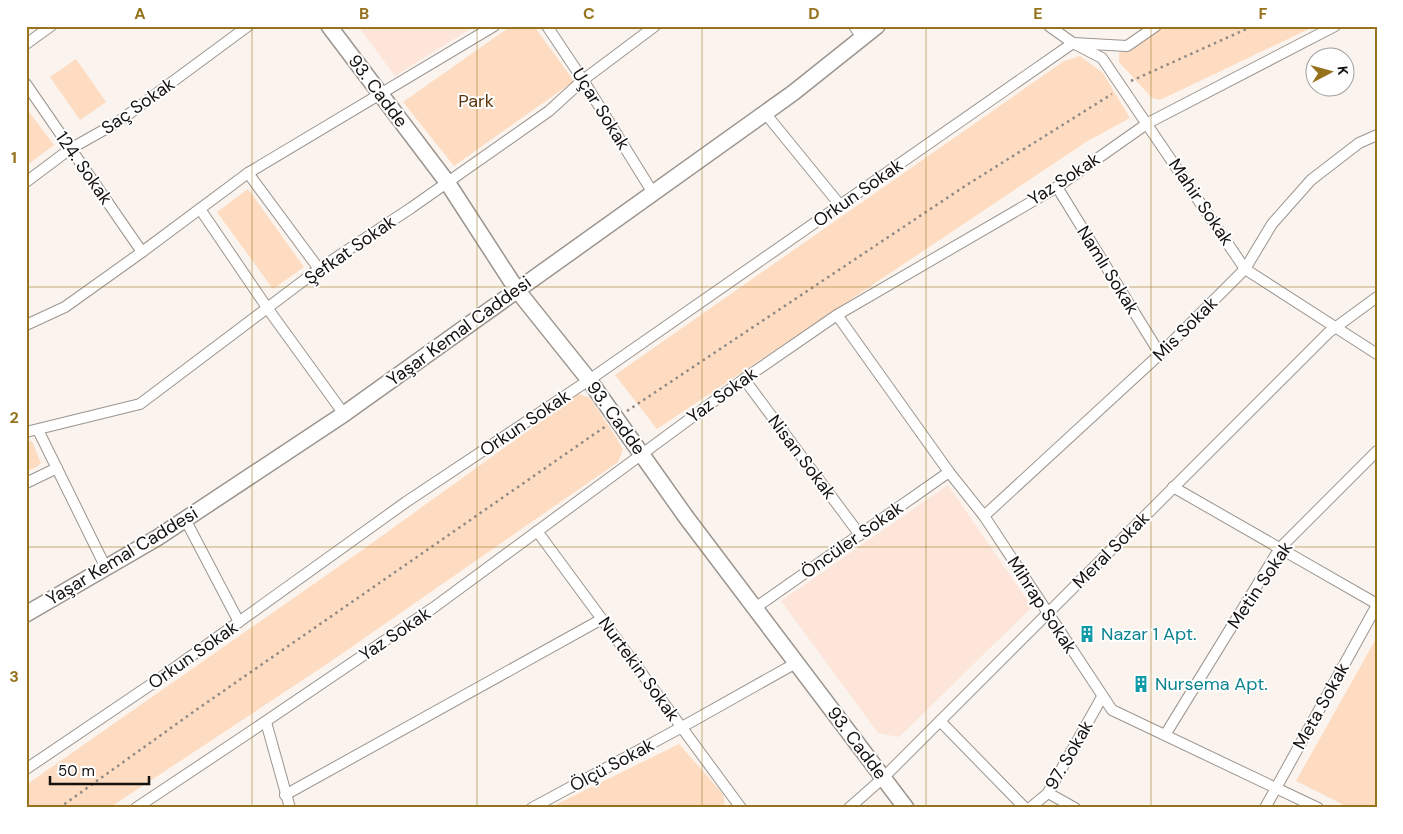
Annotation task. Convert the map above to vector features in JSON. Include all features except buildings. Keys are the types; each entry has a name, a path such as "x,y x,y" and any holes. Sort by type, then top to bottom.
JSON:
{"street":[{"path":"26,44 51,26"},
{"name":"Saç Sokak","path":"26,182 70,149 118,122 248,26"},
{"name":"93. Cadde","path":"330,26 447,182 517,290 589,380 686,517 906,808"},
{"path":"26,325 65,307 248,173 494,26"},
{"name":"Uçar Sokak","path":"547,26 653,193"},
{"name":"Şefkat Sokak","path":"26,432 140,404 319,269 549,111 583,80 654,26"},
{"name":"Yaşar Kemal Caddesi","path":"26,614 106,568 185,519 344,414 793,93 858,32 876,26"},
{"name":"Mahir Sokak","path":"1049,26 1073,43 1102,58 1246,269 1377,354"},
{"path":"1073,43 1126,46 1156,26"},
{"name":"Yaz Sokak","path":"136,808 433,608 744,379 837,315 1057,187 1148,123 1335,26"},
{"name":"Orkun Sokak","path":"26,769 162,677 406,502 589,380 1073,43"},
{"name":"124. Sokak","path":"26,84 142,252"},
{"path":"765,113 840,205"},
{"name":"Mis Sokak","path":"984,516 1160,354 1246,269 1272,224 1311,180 1359,143 1377,135"},
{"path":"248,173 319,269"},
{"name":"Namlı Sokak","path":"1057,187 1160,354"},
{"path":"200,209 268,309 344,414"},
{"name":"Meral Sokak","path":"849,808 883,778 1328,333 1377,297"},
{"name":"Mihrap Sokak","path":"837,315 949,472 984,516 1112,710 1318,808"},
{"name":"Nisan Sokak","path":"744,379 860,534"},
{"path":"38,430 106,568"},
{"name":"Metin Sokak","path":"1166,735 1280,548 1374,458"},
{"path":"26,482 56,468"},
{"name":"Öncüler Sokak","path":"755,608 949,472"},
{"path":"1173,487 1377,604"},
{"path":"185,519 239,622"},
{"name":"Nurtekin Sokak","path":"537,531 741,808"},
{"name":"Meta Sokak","path":"1264,808 1377,604"},
{"path":"285,795 602,619"},
{"name":"Ölçü Sokak","path":"532,808 796,663"},
{"name":"97. Sokak","path":"1030,808 1048,794 1102,697"},
{"path":"940,721 1025,808"},
{"path":"266,722 290,808"},
{"path":"1048,794 1075,808"}],"path":[{"path":"59,808 196,710 615,419 965,186 1138,77 1253,26"}],"shaded area":[{"path":"358,26 475,26 395,76"},
{"path":"948,485 1032,607 899,737 878,733 781,601"}],"green space":[{"name":"Park","path":"511,26 534,26 574,81 454,166 403,102"},
{"path":"1166,26 1315,26 1160,100 1152,98 1119,62 1119,53"},
{"path":"1080,56 1103,73 1130,118 1086,142 657,429 615,375 1064,61"},
{"path":"76,59 106,102 80,120 50,77"},
{"path":"26,108 54,145 26,166"},
{"path":"248,189 304,267 273,289 217,212"},
{"path":"579,394 590,398 616,437 623,450 618,462 327,664 109,808 26,808 26,785 361,551"},
{"path":"32,441 41,463 37,467 26,471 26,442"},
{"path":"1377,637 1377,808 1350,808 1296,781"},
{"path":"679,744 723,794 725,804 712,808 549,808"}],"place":[{"name":"Nazar 1 Apt.","path":"1087,634"},
{"name":"Nursema Apt.","path":"1141,684"}]}
